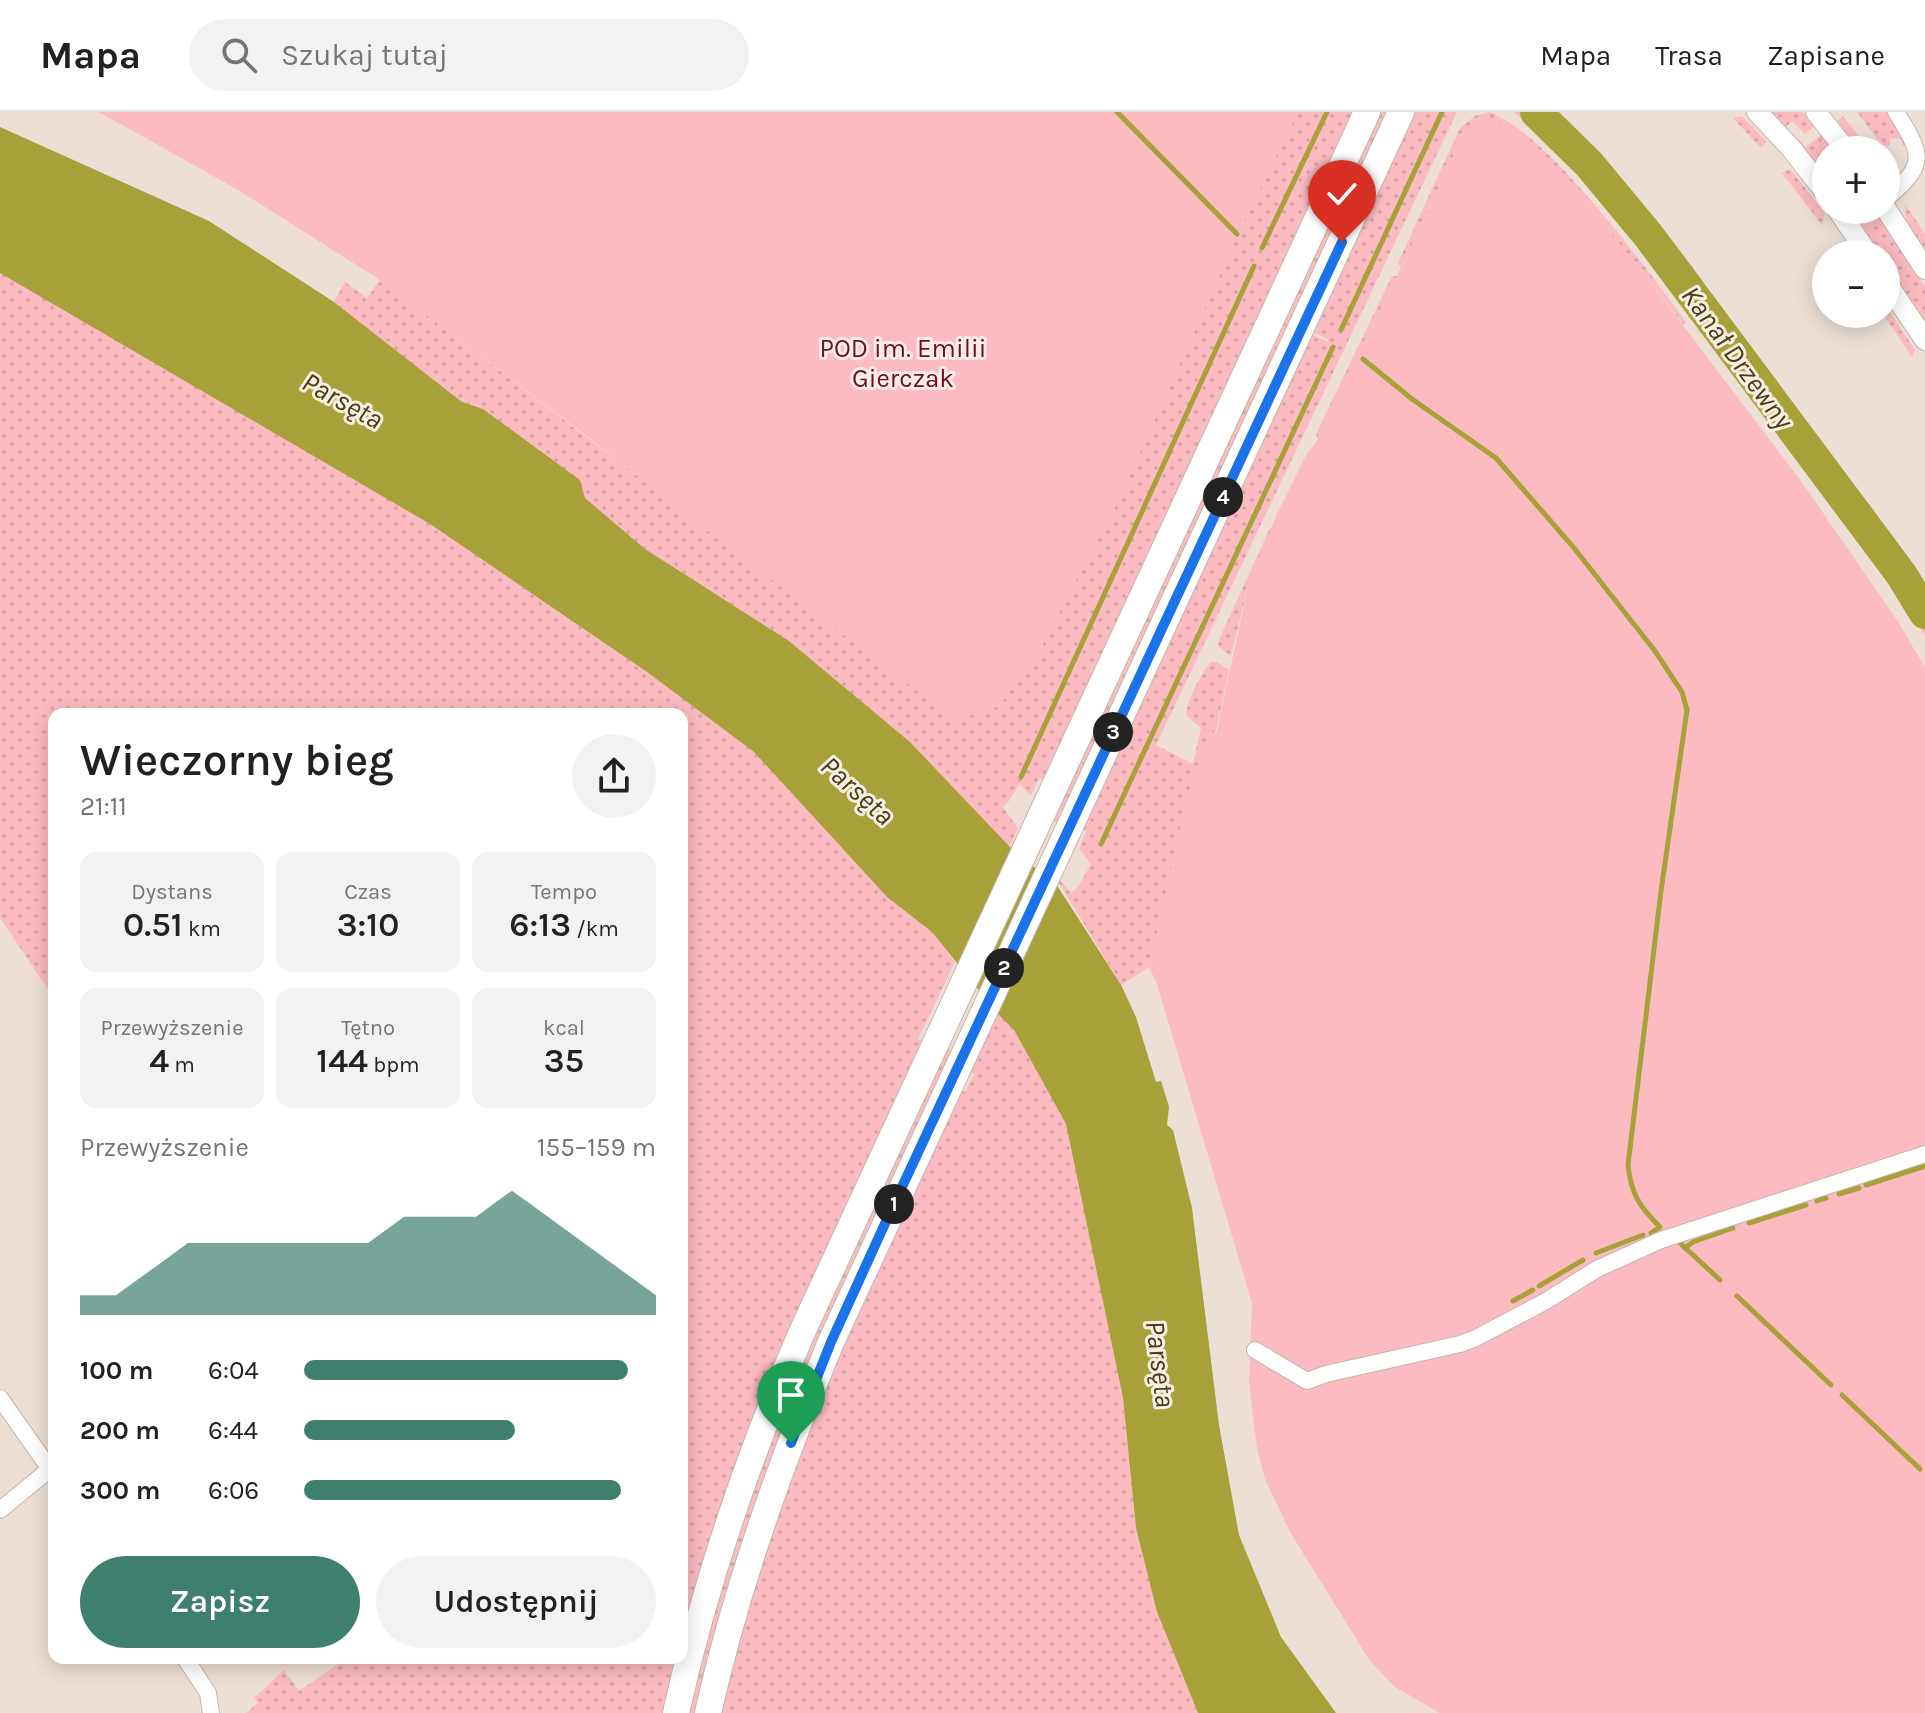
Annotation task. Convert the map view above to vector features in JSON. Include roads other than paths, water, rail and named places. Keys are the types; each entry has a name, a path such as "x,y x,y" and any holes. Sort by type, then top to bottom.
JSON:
{"main road":[{"path":"676,1713 709,1586 765,1421 826,1276 1367,112"},
{"path":"708,1713 745,1576 791,1443 850,1299 1401,112"}],"street":[{"path":"1757,112 1812,174"},
{"path":"1816,112 1835,136"},
{"path":"1900,188 1917,175 1923,150 1905,115"},
{"path":"1896,224 1925,269"},
{"path":"1900,303 1925,340"},
{"path":"1255,1350 1307,1381 1460,1344 1546,1301 1597,1269 1661,1240 1925,1154"},
{"path":"0,1398 48,1466"},
{"path":"0,1510 48,1475"},
{"path":"189,1664 208,1693 211,1713"}],"water":[{"name":"Parsęta","path":"0,127 209,221 334,302 462,402 483,409 580,480 585,498 645,549 789,641 910,742 1010,847 1058,887 1121,985 1136,1017 1156,1082 1161,1081 1169,1107 1167,1125 1173,1130 1192,1208 1219,1425 1239,1535 1281,1637 1336,1713 1198,1713 1157,1612 1136,1528 1123,1398 1066,1124 1014,1030 932,932 887,897 754,752 647,672 430,524 0,273"}],"waterway":[{"path":"1117,112 1237,234"},
{"path":"1262,248 1327,112"},
{"path":"1341,330 1442,112"},
{"name":"Kanał Drzewny","path":"1536,112 1589,164 1648,235 1901,574 1925,613"},
{"path":"1021,777 1254,266"},
{"path":"1101,844 1333,347"},
{"path":"1363,359 1412,399 1496,458 1574,548 1655,651 1682,692 1687,710 1661,891 1628,1165 1637,1199 1660,1227 1651,1233"},
{"path":"1866,1185 1925,1166"},
{"path":"1839,1194 1859,1188"},
{"path":"1817,1201 1826,1198"},
{"path":"1749,1223 1806,1205"},
{"path":"1685,1248 1693,1242 1733,1228"},
{"path":"1596,1253 1643,1235"},
{"path":"1680,1243 1720,1280"},
{"path":"1539,1286 1583,1260"},
{"path":"1513,1301 1533,1290"},
{"path":"1737,1296 1831,1385"},
{"path":"1842,1395 1920,1469"}],"park label":[{"name":"POD im. Emilii Gierczak","path":"903,363"}]}
